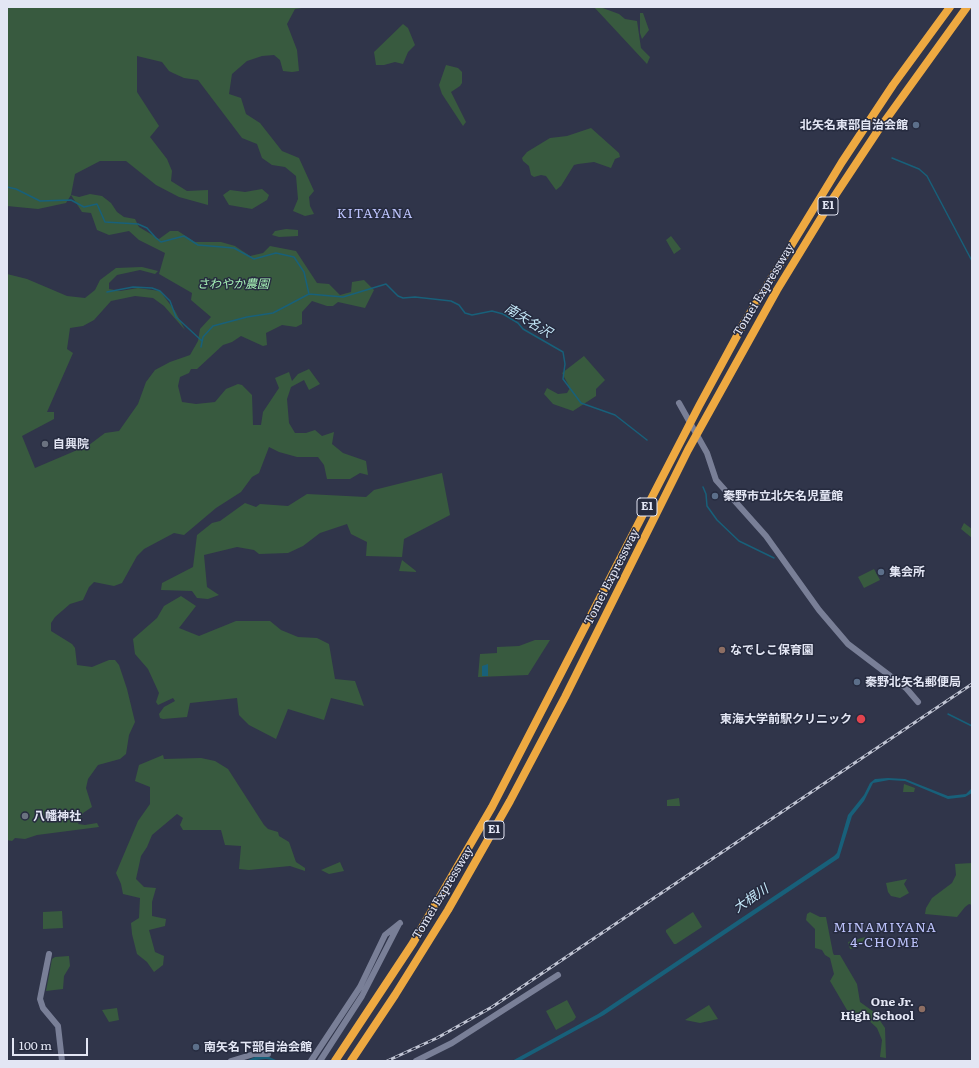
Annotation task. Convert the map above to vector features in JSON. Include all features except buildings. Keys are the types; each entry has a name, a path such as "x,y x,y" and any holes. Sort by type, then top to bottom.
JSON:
{"highway":[{"name":"Tomei Expressway","path":"335,1061 413,943 467,851 592,615 681,440 748,317 842,162 893,85 950,7"},
{"name":"Tomei Expressway","path":"351,1061 395,995 482,851 535,754 688,450 774,296 832,200 904,93 967,7"}],"street":[{"path":"679,403 707,453 716,480 766,536 819,610 848,644 906,688 918,702"},
{"path":"311,1061 360,986 385,935 400,922 362,996 320,1061"},
{"path":"49,954 40,999 43,1008 58,1026 62,1061"},
{"path":"416,1061 452,1043 558,975"},
{"path":"231,1061 254,1054 268,1054"}],"green space":[{"path":"7,7 309,7 295,9 287,24 297,50 299,71 283,71 280,60 274,55 262,56 247,61 232,74 229,94 241,98 246,114 260,123 282,151 299,158 314,191 309,197 310,206 314,214 305,216 293,211 298,199 296,176 285,167 272,165 262,158 257,144 242,138 198,80 184,78 169,71 162,62 137,56 137,92 159,126 150,137 167,159 172,171 171,181 187,191 208,190 208,205 179,197 156,185 126,161 100,161 75,174 71,195 66,203 38,209 7,206"},
{"path":"594,7 600,7 619,14 625,19 637,21 641,48 650,57 647,64"},
{"path":"640,13 643,13 649,30 642,39 640,33"},
{"path":"403,24 408,28 415,45 408,52 403,64 395,62 384,65 376,65 374,52"},
{"path":"446,65 458,68 462,72 462,83 451,92 466,122 463,126 442,94 439,85"},
{"path":"591,128 619,153 620,157 615,159 611,168 594,162 574,165 561,186 556,190 546,176 541,175 534,177 531,175 529,166 523,161 522,158 527,152 550,138 567,136"},
{"path":"262,189 269,195 267,200 252,209 229,205 223,195 230,190 245,192"},
{"name":"さわやか農園","path":"90,194 102,196 111,203 117,212 124,217 135,219 139,227 159,239 170,231 178,231 195,242 221,242 235,246 250,256 263,253 270,246 296,251 317,283 329,284 340,295 351,292 352,282 364,280 374,290 365,308 338,302 333,306 327,306 312,301 302,312 302,324 296,327 282,325 266,333 267,345 263,346 241,336 232,342 223,345 197,369 191,369 189,373 180,377 178,386 182,402 196,404 215,402 226,389 238,384 242,385 252,395 253,425 261,425 263,412 279,388 275,378 289,372 292,381 298,374 309,369 320,384 309,390 304,380 291,387 287,399 289,423 295,433 306,433 315,430 322,436 334,432 332,444 343,453 366,461 368,475 360,473 350,479 327,479 324,465 318,457 297,457 279,452 269,447 259,473 252,477 241,492 216,508 184,535 174,533 144,549 137,556 122,583 114,586 94,582 89,587 83,600 70,604 55,617 51,623 51,631 72,644 75,648 77,665 92,667 109,660 115,660 119,665 127,689 135,722 129,735 126,754 120,759 98,765 88,779 86,788 92,807 83,813 78,824 85,825 97,823 99,827 37,835 25,839 15,838 12,841 7,840 7,274 27,279 67,296 85,298 95,290 100,280 116,268 142,267 158,271 155,274 140,270 117,275 109,283 109,289 120,291 138,288 160,291 175,311 185,330 164,306 153,298 135,296 111,301 94,320 83,326 70,328 67,349 73,353 47,412 54,412 54,419 22,436 35,468 89,445 105,433 119,431 138,404 146,382 155,370 170,362 190,355 198,341 200,329 211,317 191,300 192,293 159,274 165,253 139,240 129,231 109,235 97,230 91,213 82,212 71,195 79,197"},
{"path":"286,229 298,230 298,236 279,237 272,235 275,231"},
{"path":"671,236 681,249 674,254 666,240"},
{"path":"584,356 605,380 596,389 596,396 573,411 553,404 544,394 547,388 558,394 567,393 570,388 562,373"},
{"path":"442,473 450,515 404,539 402,557 366,556 367,542 351,534 347,524 320,533 303,546 288,553 259,554 254,550 237,547 204,555 207,587 219,595 208,599 197,598 192,591 161,590 162,583 193,567 197,535 212,523 220,521 245,503 256,507 260,504 288,506 307,494 366,497 374,490"},
{"path":"964,523 972,529 972,538 961,529"},
{"path":"402,560 416,571 416,572 399,571"},
{"path":"874,569 880,580 864,588 858,577"},
{"path":"181,596 196,606 179,628 199,636 236,621 270,621 281,630 298,637 317,638 329,644 335,679 355,681 364,706 331,698 324,720 288,709 276,739 249,725 239,715 237,698 190,703 187,717 160,718 159,714 164,707 175,701 173,698 158,705 156,702 159,693 148,669 135,654 133,639 157,618 164,606"},
{"path":"535,640 550,640 528,675 478,677 480,654 497,653 497,647 519,646"},
{"path":"163,755 164,759 201,758 215,761 228,769 264,825 268,829 278,832 279,836 289,842 296,862 305,868 305,871 290,866 249,870 239,869 241,846 225,845 221,830 183,830 180,825 183,818 177,814 152,835 141,856 136,879 144,887 156,888 152,902 152,916 166,919 165,926 149,930 155,952 164,956 163,965 154,972 147,962 137,954 132,934 131,923 139,918 140,898 123,894 121,884 116,873 138,821 150,804 150,787 135,781 139,765"},
{"path":"904,784 915,788 914,792 903,792"},
{"path":"679,798 680,806 667,806 667,800"},
{"path":"340,862 344,871 329,874 321,870"},
{"path":"972,863 972,905 969,904 965,907 957,917 925,914 926,908 932,898 952,883 956,875 955,864"},
{"path":"907,879 904,884 909,893 900,898 891,896 888,892 886,883"},
{"path":"62,911 63,928 43,929 43,912"},
{"path":"693,912 702,927 674,944 666,930"},
{"path":"810,912 820,917 826,917 834,955 840,955 857,984 860,1002 874,1012 885,1028 886,1058 880,1057 882,1040 877,1028 865,1017 847,1010 830,981 834,974 830,958 825,955 822,950 815,948 815,929 806,920 807,914"},
{"path":"865,937 863,942 856,947 857,948 850,949 848,942"},
{"path":"69,956 70,966 64,976 63,989 46,991 52,959 55,957"},
{"path":"567,1000 576,1017 574,1020 556,1030 546,1011"},
{"path":"709,1005 718,1019 700,1023 685,1020"},
{"path":"117,1008 119,1020 109,1022 102,1010"}],"water":[{"path":"488,664 488,676 482,676 482,666"},
{"path":"875,779 905,779 948,796 966,794 972,788 972,793 965,797 948,799 905,781 889,780 873,783 864,801 852,816 839,858 604,1015 520,1061 512,1061 598,1014 834,856 837,853 848,815 864,795 870,783"},
{"path":"267,1056 278,1061 266,1059 246,1061 255,1057"}],"waterway":[{"path":"892,158 919,169 927,176 972,261"},
{"name":"南矢名沢","path":"7,187 16,189 40,201 71,200 84,207 97,204 105,222 138,224 147,228 161,242 184,236 198,245 234,248 254,259 276,253 294,257 304,272 309,294 343,297 386,284 398,296 403,298 415,297 451,301 459,305 465,313 472,315 492,311 503,314 518,323 523,329 563,352 565,364 563,379 581,403 615,415 647,440"},
{"path":"107,292 133,287 152,288 160,291 170,301 176,317 202,341"},
{"path":"201,347 203,337 213,326 247,317 273,313 309,294"},
{"name":"南矢名沢","path":"703,487 706,494 707,506 717,520 739,541 774,558"},
{"name":"南矢名沢","path":"948,714 972,726"}],"railway":[{"path":"387,1061 437,1038 492,1007 972,684"}],"place":[{"name":"北矢名東部自治会館","path":"916,125"},
{"name":"自興院","path":"45,444"},
{"name":"秦野市立北矢名児童館","path":"715,496"},
{"name":"集会所","path":"881,572"},
{"name":"なでしこ保育園","path":"722,650"},
{"name":"秦野北矢名郵便局","path":"857,682"},
{"name":"東海大学前駅クリニック","path":"861,719"},
{"name":"八幡神社","path":"25,816"},
{"name":"One Jr. High School","path":"922,1009"},
{"name":"南矢名下部自治会館","path":"196,1047"}],"district":[{"name":"KITAYANA","path":"375,214"},
{"name":"MINAMIYANA 4-CHOME","path":"885,936"}],"water label":[{"name":"大根川","path":"751,899"}]}
